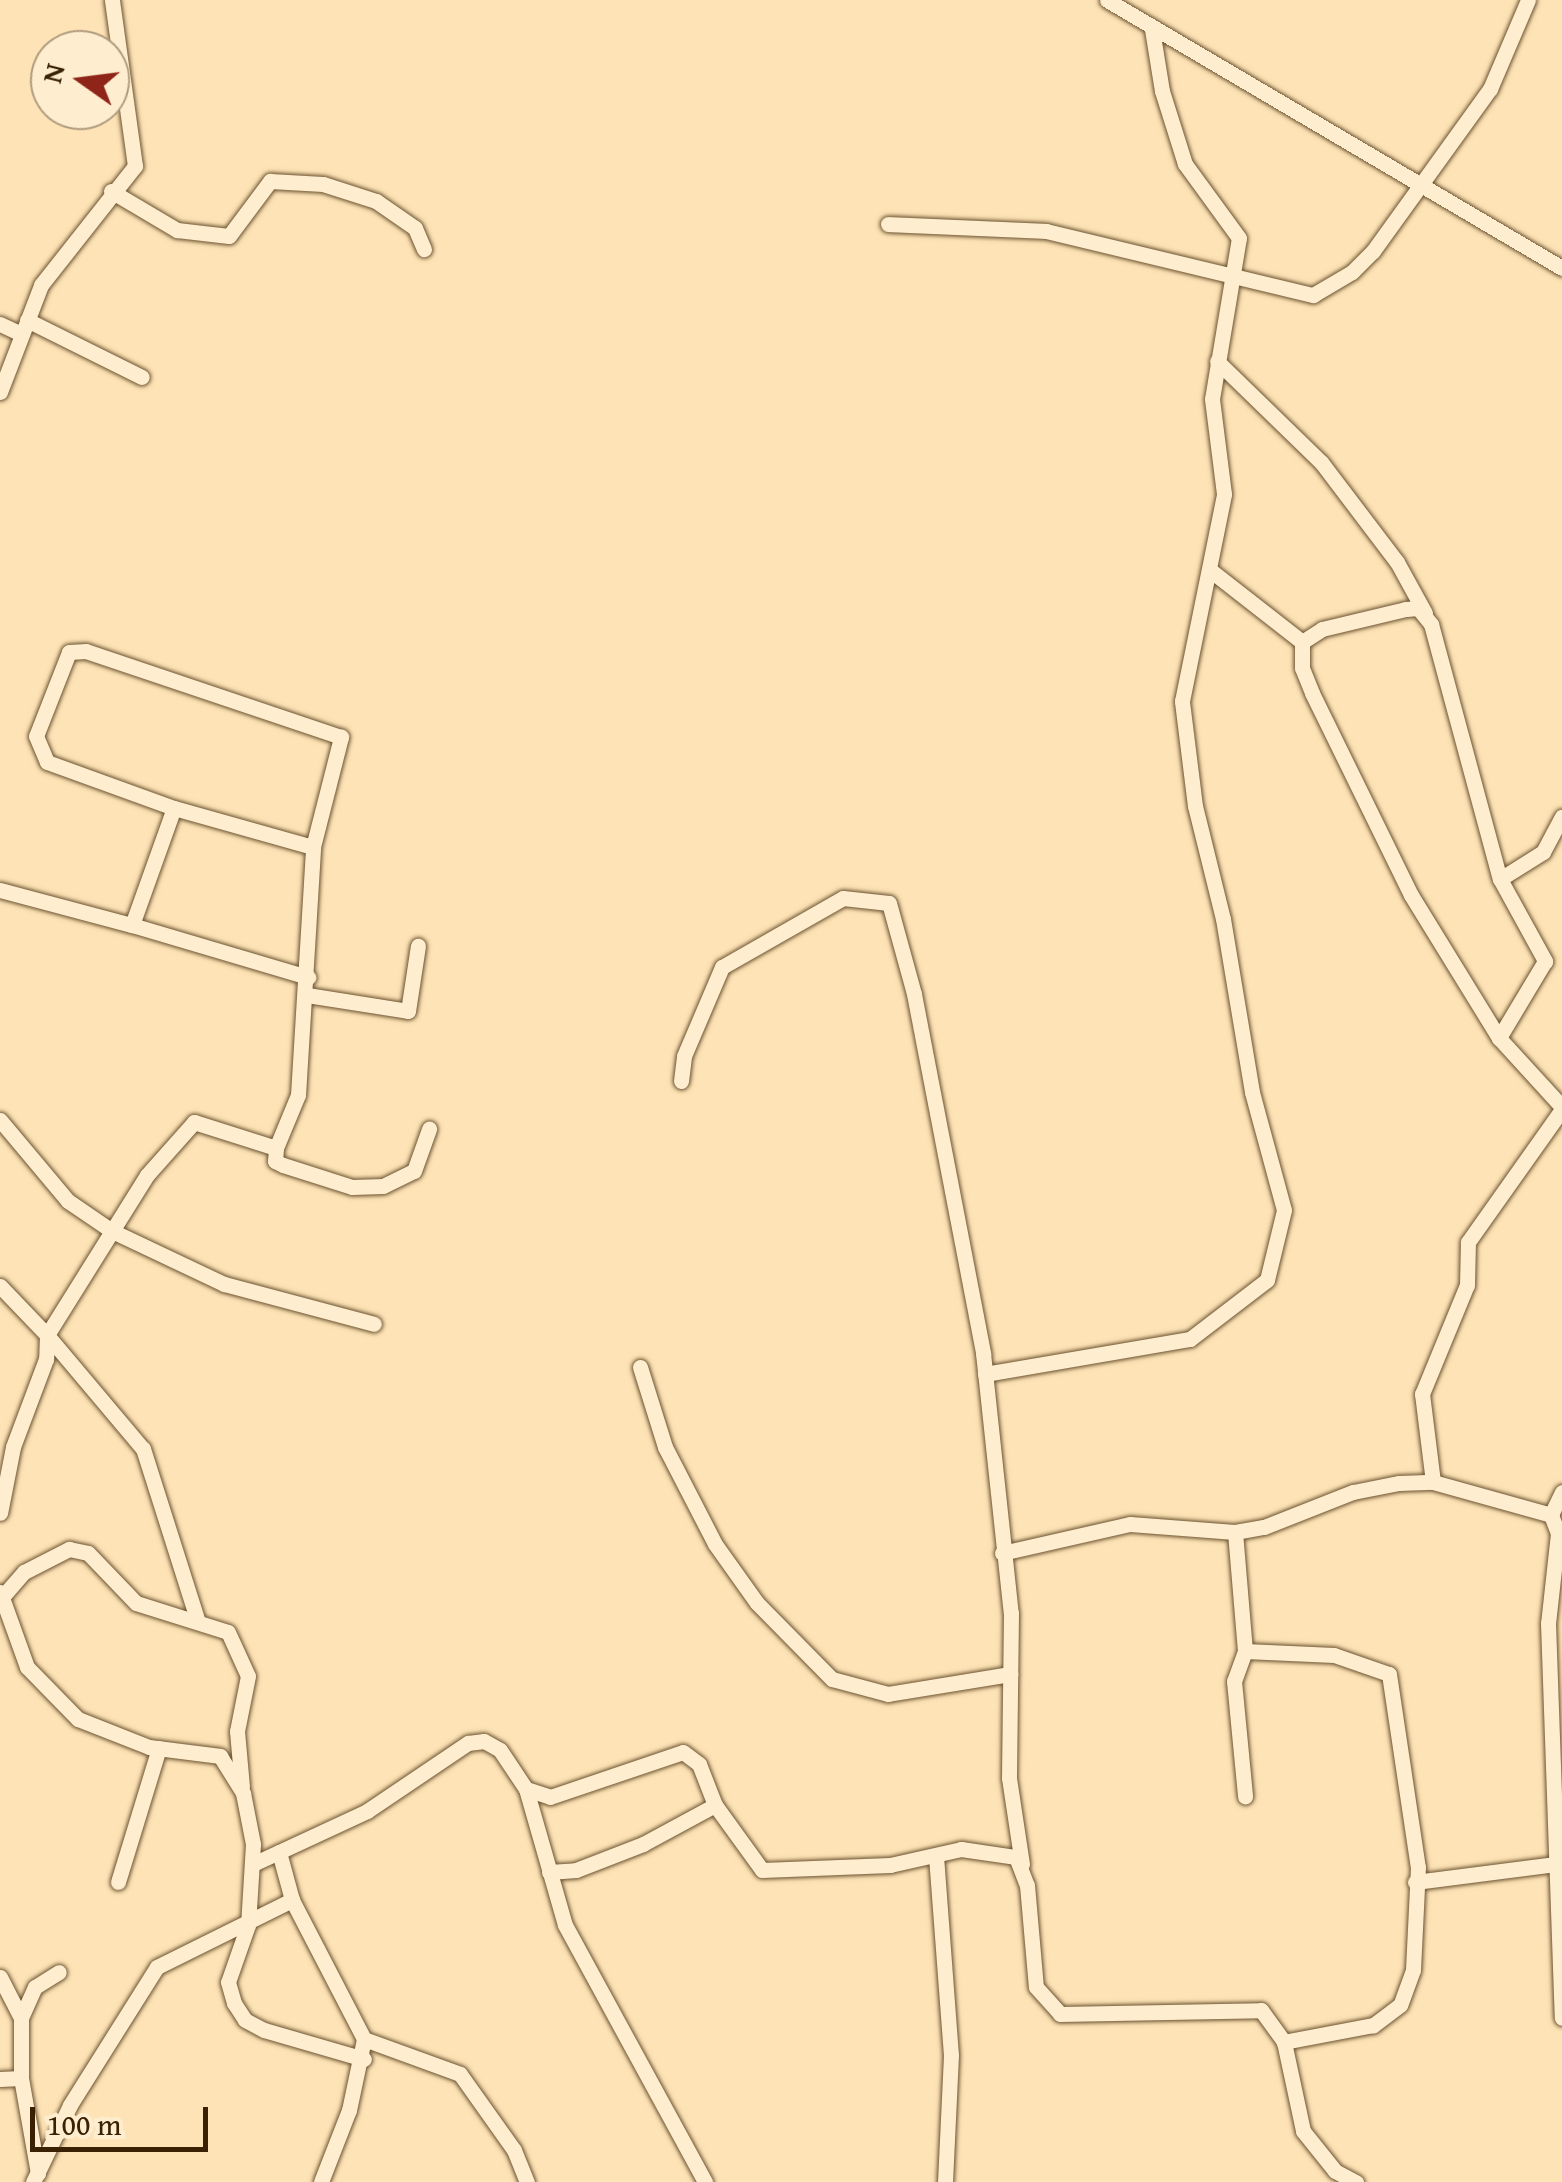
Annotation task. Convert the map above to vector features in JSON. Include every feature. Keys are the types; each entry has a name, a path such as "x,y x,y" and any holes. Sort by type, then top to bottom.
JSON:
{"street":[{"path":"0,392 48,274 111,191 135,166 112,0"},
{"path":"1108,0 1562,268"},
{"path":"888,224 1046,231 1313,294 1352,272 1419,187 1490,89 1528,0"},
{"path":"985,1374 1190,1339 1267,1280 1284,1210 1252,1092 1223,919 1186,762 1182,701 1224,494 1212,415 1237,228 1185,164 1162,91 1152,29"},
{"path":"111,191 177,230 229,236 270,181 323,184 376,201 414,228 424,249"},
{"path":"0,324 24,327 142,377"},
{"path":"1217,361 1321,462 1398,562 1424,613 1500,879 1544,961 1562,970"},
{"path":"1210,570 1302,642"},
{"path":"1424,613 1406,610 1322,629 1302,642 1299,654 1312,694 1411,894 1499,1038 1562,1108 1468,1242 1467,1285 1422,1394 1434,1482"},
{"path":"313,846 174,808 40,756 40,720 69,652 86,651 341,737 313,846 298,1095 276,1148 275,1160 295,1171 352,1188 383,1186 414,1171 429,1129"},
{"path":"132,926 174,808"},
{"path":"1500,879 1543,852 1562,817"},
{"path":"0,890 308,978"},
{"path":"681,1081 684,1056 722,967 844,898 889,903 914,994 985,1374 1011,1613 1009,1778 1036,1987 1047,2006 1085,2017 1242,2006 1260,2010 1284,2042 1304,2131 1335,2171 1356,2182"},
{"path":"307,995 408,1011 418,946"},
{"path":"1499,1038 1544,961"},
{"path":"0,1120 68,1201 112,1231 224,1284 374,1324"},
{"path":"0,1513 13,1447 46,1359 47,1335 147,1175 194,1122 276,1148"},
{"path":"0,1286 47,1335 143,1449 198,1622"},
{"path":"640,1367 665,1447 714,1544 757,1603 832,1679 888,1694 1010,1674"},
{"path":"1002,1554 1130,1524 1235,1532 1354,1492 1434,1482 1551,1514"},
{"path":"1562,1492 1551,1514 1558,1533 1548,1623 1556,1691 1556,1864 1562,2018"},
{"path":"1235,1532 1246,1650 1234,1681 1245,1796"},
{"path":"242,1793 220,1756 159,1748 101,1731 60,1705 26,1668 1,1594 24,1572 69,1549 88,1553 136,1603 228,1632 245,1662 237,1731 253,1864 248,1925 228,1982 245,2020 364,2059"},
{"path":"1246,1650 1334,1655 1389,1674 1416,1882 1413,1970 1400,2005 1372,2025 1284,2042"},
{"path":"253,1864 368,1810 468,1743 484,1741 500,1750 526,1790 566,1925 705,2182"},
{"path":"118,1882 159,1748"},
{"path":"526,1790 550,1797 683,1752 699,1764 714,1805 762,1870 999,1851 1022,1864"},
{"path":"549,1872 643,1844 714,1805"},
{"path":"279,1852 292,1900 364,2038 364,2059 321,2182"},
{"path":"936,1856 951,2055 945,2182"},
{"path":"1416,1882 1556,1864"},
{"path":"37,2179 70,2105 157,1967 292,1900"},
{"path":"37,2179 21,2078 21,2018 36,1987 58,1972"},
{"path":"0,1976 21,2018"},
{"path":"364,2038 460,2074 514,2150 527,2182"},
{"path":"0,2079 21,2078"}]}
